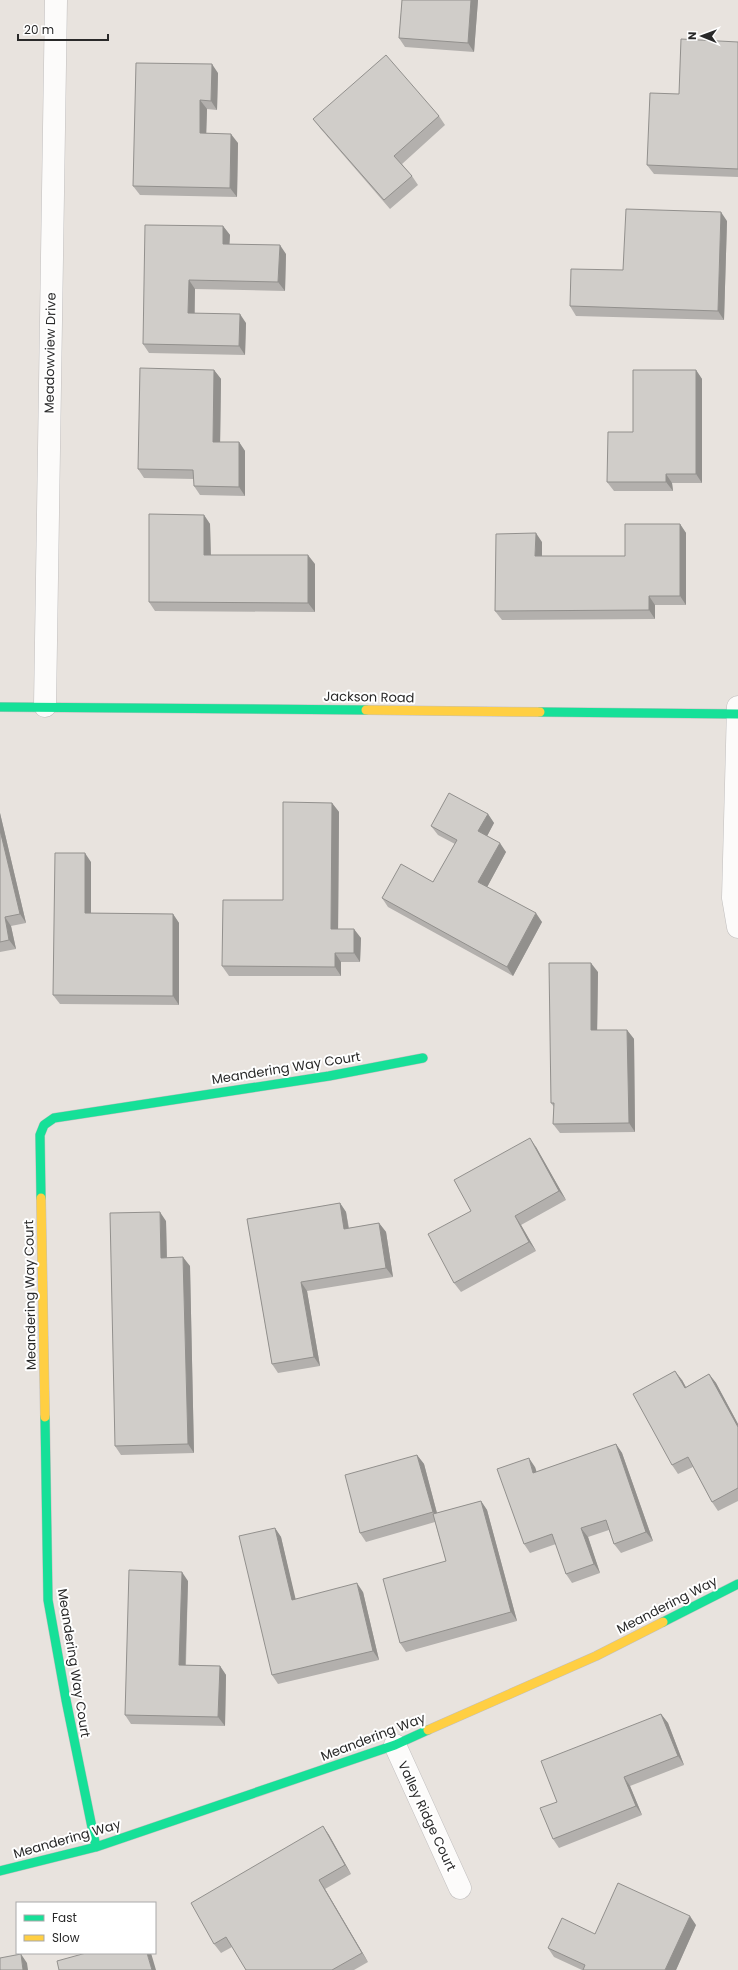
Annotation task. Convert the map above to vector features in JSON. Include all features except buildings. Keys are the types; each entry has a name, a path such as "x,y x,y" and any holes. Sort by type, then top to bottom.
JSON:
{"street":[{"name":"Meadowview Drive","path":"45,706 56,0"},
{"name":"Jackson Road","path":"0,707 45,706 738,712"},
{"path":"738,712 733,898 738,927"},
{"name":"Meandering Way Court","path":"96,1847 66,1700 48,1600 40,1135 44,1124 54,1118 329,1076 423,1058"},
{"name":"Meandering Way","path":"0,1871 96,1847 395,1745 596,1656 738,1584"},
{"name":"Valley Ridge Court","path":"395,1745 460,1888"}],"traffic: fast":[{"path":"0,707 366,710"},
{"path":"540,712 738,714"},
{"path":"41,1198 40,1135 44,1125 54,1118 329,1076 423,1058"},
{"path":"45,1417 48,1600 66,1700 96,1847"},
{"path":"663,1622 738,1584"},
{"path":"0,1871 96,1847 395,1745 428,1730"}],"traffic: slow":[{"path":"366,710 540,712"},
{"path":"41,1198 45,1417"},
{"path":"428,1730 596,1656 663,1622"}]}
